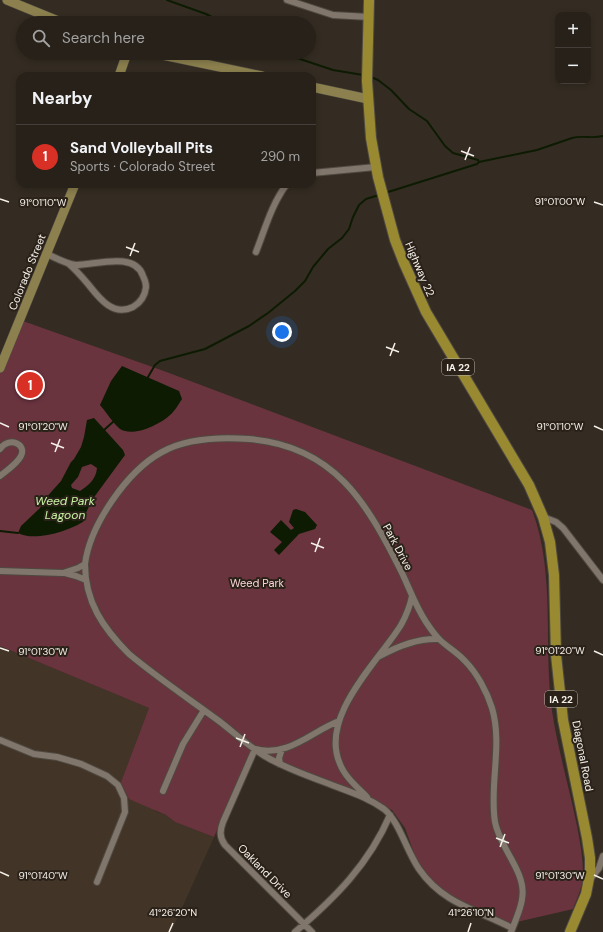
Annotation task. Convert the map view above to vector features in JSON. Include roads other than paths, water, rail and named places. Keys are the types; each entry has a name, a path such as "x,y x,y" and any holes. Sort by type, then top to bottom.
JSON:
{"main road":[{"name":"Highway 22","path":"369,0 367,70 371,138 386,210 395,240 415,289 438,333 529,485 544,517"},
{"name":"Diagonal Road","path":"544,517 553,556 556,655 563,720 589,846 589,880"},
{"name":"IA 22","path":"570,932 586,894 589,880"}],"street":[{"path":"7,0 46,16"},
{"path":"287,0 333,15 369,17"},
{"path":"120,72 125,60"},
{"path":"186,60 243,72"},
{"path":"316,88 368,99"},
{"path":"316,173 376,167"},
{"name":"Colorado Street","path":"0,368 74,188"},
{"path":"256,252 277,198 284,188"},
{"path":"47,254 69,264 81,275 103,301 113,308 119,310 129,308 141,300 145,294 146,283 142,273 136,265 131,263 119,260 90,264 69,264"},
{"name":"Park Drive","path":"236,438 261,440 290,447 304,453 344,481 357,496 370,516 425,620 439,640 458,654 471,668 487,695 494,716 496,744 495,820 499,837 519,872 523,890 521,905 512,930 461,905 436,887 419,870 390,815 371,801 266,757 129,654 116,642 97,614 88,592 85,564 90,544 104,514 128,480 147,461 167,449 212,439 236,438"},
{"path":"0,449 4,444 12,442 18,444 22,449 21,456 13,466 0,476"},
{"path":"544,517 556,522 563,528 603,580"},
{"path":"63,573 85,564"},
{"path":"0,571 63,573 86,580"},
{"path":"371,801 353,784 340,766 335,740 343,711 365,673 402,623 409,608 412,596"},
{"path":"377,657 415,641 424,639 439,640"},
{"path":"163,791 182,744 204,710"},
{"path":"255,749 263,751 282,749 304,741 328,725 339,721"},
{"path":"0,740 34,754 65,759 98,771 114,781 122,790 125,812 97,882"},
{"name":"Oakland Drive","path":"255,749 221,831 223,843 312,932"},
{"path":"280,764 279,758 282,749"},
{"path":"295,932 340,891 358,871 378,839 390,815"},
{"path":"589,880 597,872 603,856"}],"water":[{"path":"122,366 179,391 182,399 169,416 156,425 133,432 120,429 112,421 100,405 111,381"},
{"name":"Weed Park Lagoon","path":"94,418 123,450 125,455 92,500 85,515 84,521 61,532 42,536 18,533 21,526 40,508 44,500 61,481 81,447 87,420","holes":["91,464 97,468 94,479 80,491 72,488 71,485 78,477 82,467"]},
{"path":"296,509 305,512 317,525 315,529 299,534 279,555 274,550 282,542 270,532 281,520 291,530 294,528 289,522 293,510"}],"waterway":[{"path":"167,0 210,16"},
{"path":"303,60 333,70 363,75"},
{"path":"371,77 378,80 391,90 409,109 427,121 445,146 453,153 478,160 479,162"},
{"path":"385,193 477,164 479,162 537,150 572,138 603,136"},
{"path":"148,377 155,365 160,361 205,349 249,326 268,313 305,281 313,267 328,249 342,238 349,229 359,205 366,199 379,195"},
{"path":"104,430 114,421"},
{"path":"0,531 18,533"}],"place":[{"name":"Sand Volleyball Pits","path":"30,385"}],"park label":[{"name":"Weed Park","path":"257,583"}]}
